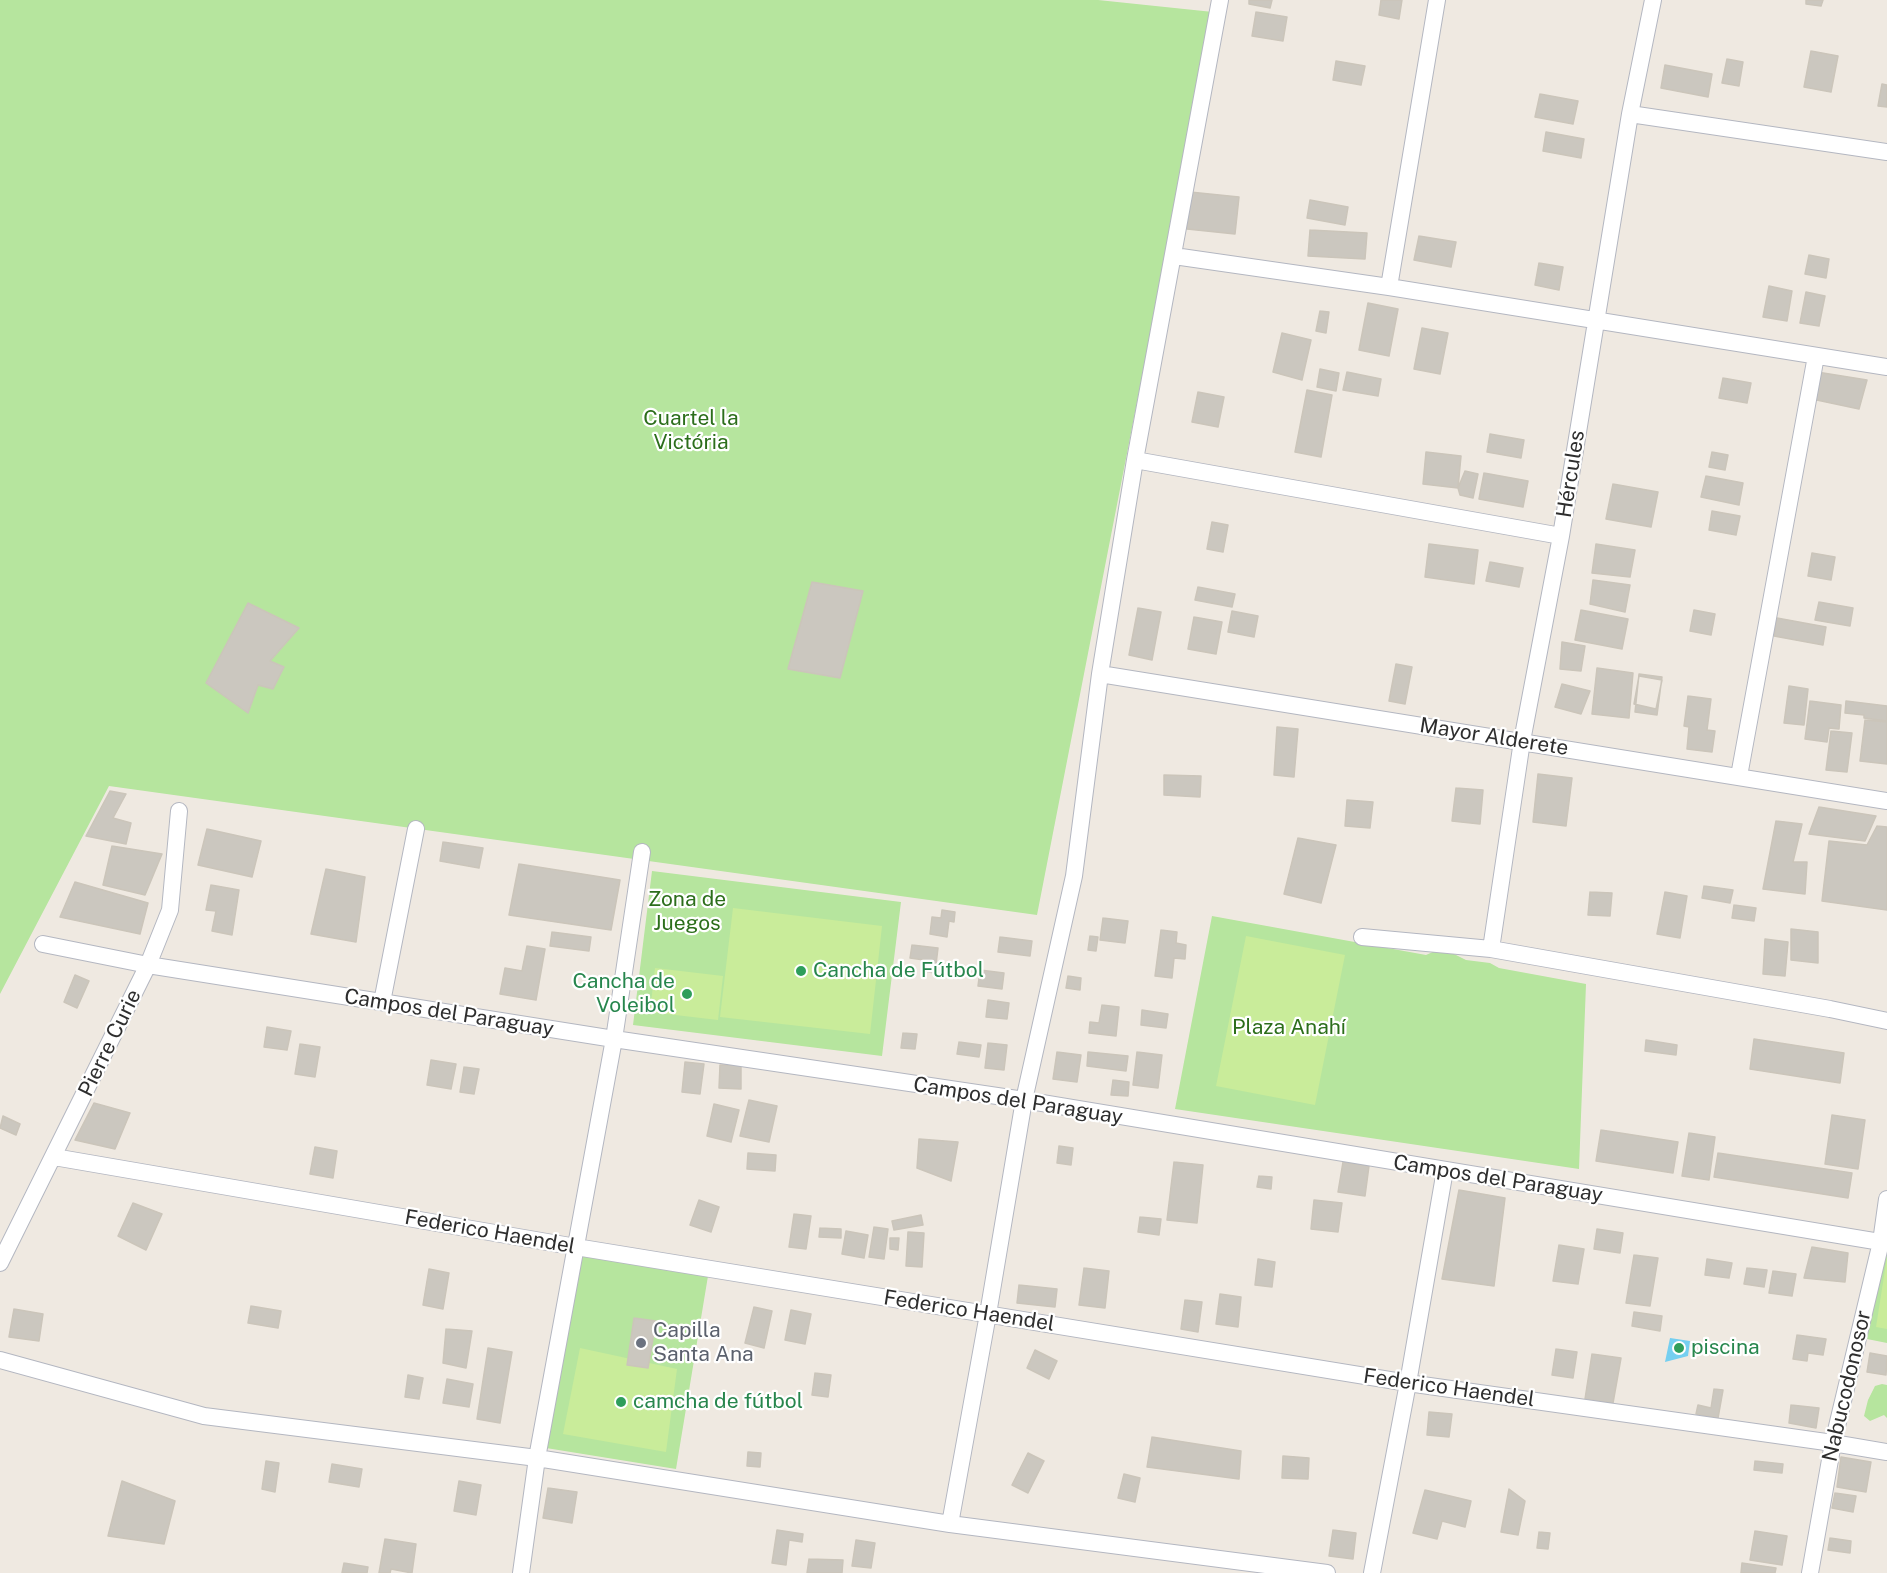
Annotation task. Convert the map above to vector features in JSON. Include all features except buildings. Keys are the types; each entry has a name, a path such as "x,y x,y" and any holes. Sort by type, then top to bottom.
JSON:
{"street":[{"path":"950,1524 1024,1101 1074,876 1100,674 1135,459 1220,0"},
{"path":"1389,287 1437,0"},
{"name":"Hércules","path":"1491,949 1522,741 1561,536 1630,114 1653,0"},
{"path":"1630,114 1887,152"},
{"path":"1174,256 1389,287 1887,368"},
{"path":"1739,776 1816,356"},
{"path":"1135,459 1561,536"},
{"name":"Mayor Alderete","path":"1100,674 1887,801"},
{"name":"Pierre Curie","path":"0,1263 148,965 170,910 179,812"},
{"path":"382,1002 416,829"},
{"path":"521,1573 537,1458 614,1039 642,852"},
{"path":"1362,937 1491,949 1830,1008 1887,1021"},
{"name":"Campos del Paraguay","path":"42,944 148,965 1024,1101 1884,1242"},
{"name":"Federico Haendel","path":"54,1157 576,1247 1408,1383 1887,1452"},
{"path":"1372,1573 1445,1170"},
{"name":"Nabucodonosor","path":"1809,1573 1833,1443 1884,1242 1887,1199"},
{"path":"0,1360 204,1416 537,1458 950,1524 1327,1573"}],"green space":[{"name":"Cuartel la Victória","path":"0,0 1098,0 1213,12 1037,915 109,786 0,994"},
{"name":"Zona de Juegos","path":"652,871 901,902 882,1056 633,1025"},
{"name":"Cancha de Fútbol","path":"733,908 882,926 870,1034 720,1017"},
{"name":"Plaza Anahí","path":"1212,916 1426,955 1435,951 1452,953 1466,960 1490,963 1499,968 1586,984 1579,1169 1175,1109"},
{"path":"1246,936 1345,955 1315,1105 1216,1086"},
{"name":"Cancha de Voleibol","path":"655,968 723,976 718,1020 650,1012"},
{"path":"1882,1248 1887,1248 1887,1343 1867,1339"},
{"path":"581,1254 708,1276 676,1469 546,1448"},
{"path":"1887,1257 1887,1329 1876,1327"},
{"name":"camcha de fútbol","path":"580,1348 677,1369 666,1452 563,1434"},
{"path":"1887,1385 1887,1418 1884,1415 1870,1421 1864,1416 1868,1400 1875,1386"}],"water":[{"name":"piscina","path":"1670,1338 1690,1341 1688,1356 1665,1362"}],"place":[{"name":"Cancha de Fútbol","path":"801,971"},
{"name":"Cancha de Voleibol","path":"687,994"},
{"name":"Capilla Santa Ana","path":"641,1343"},
{"name":"piscina","path":"1679,1348"},
{"name":"camcha de fútbol","path":"621,1402"}]}
